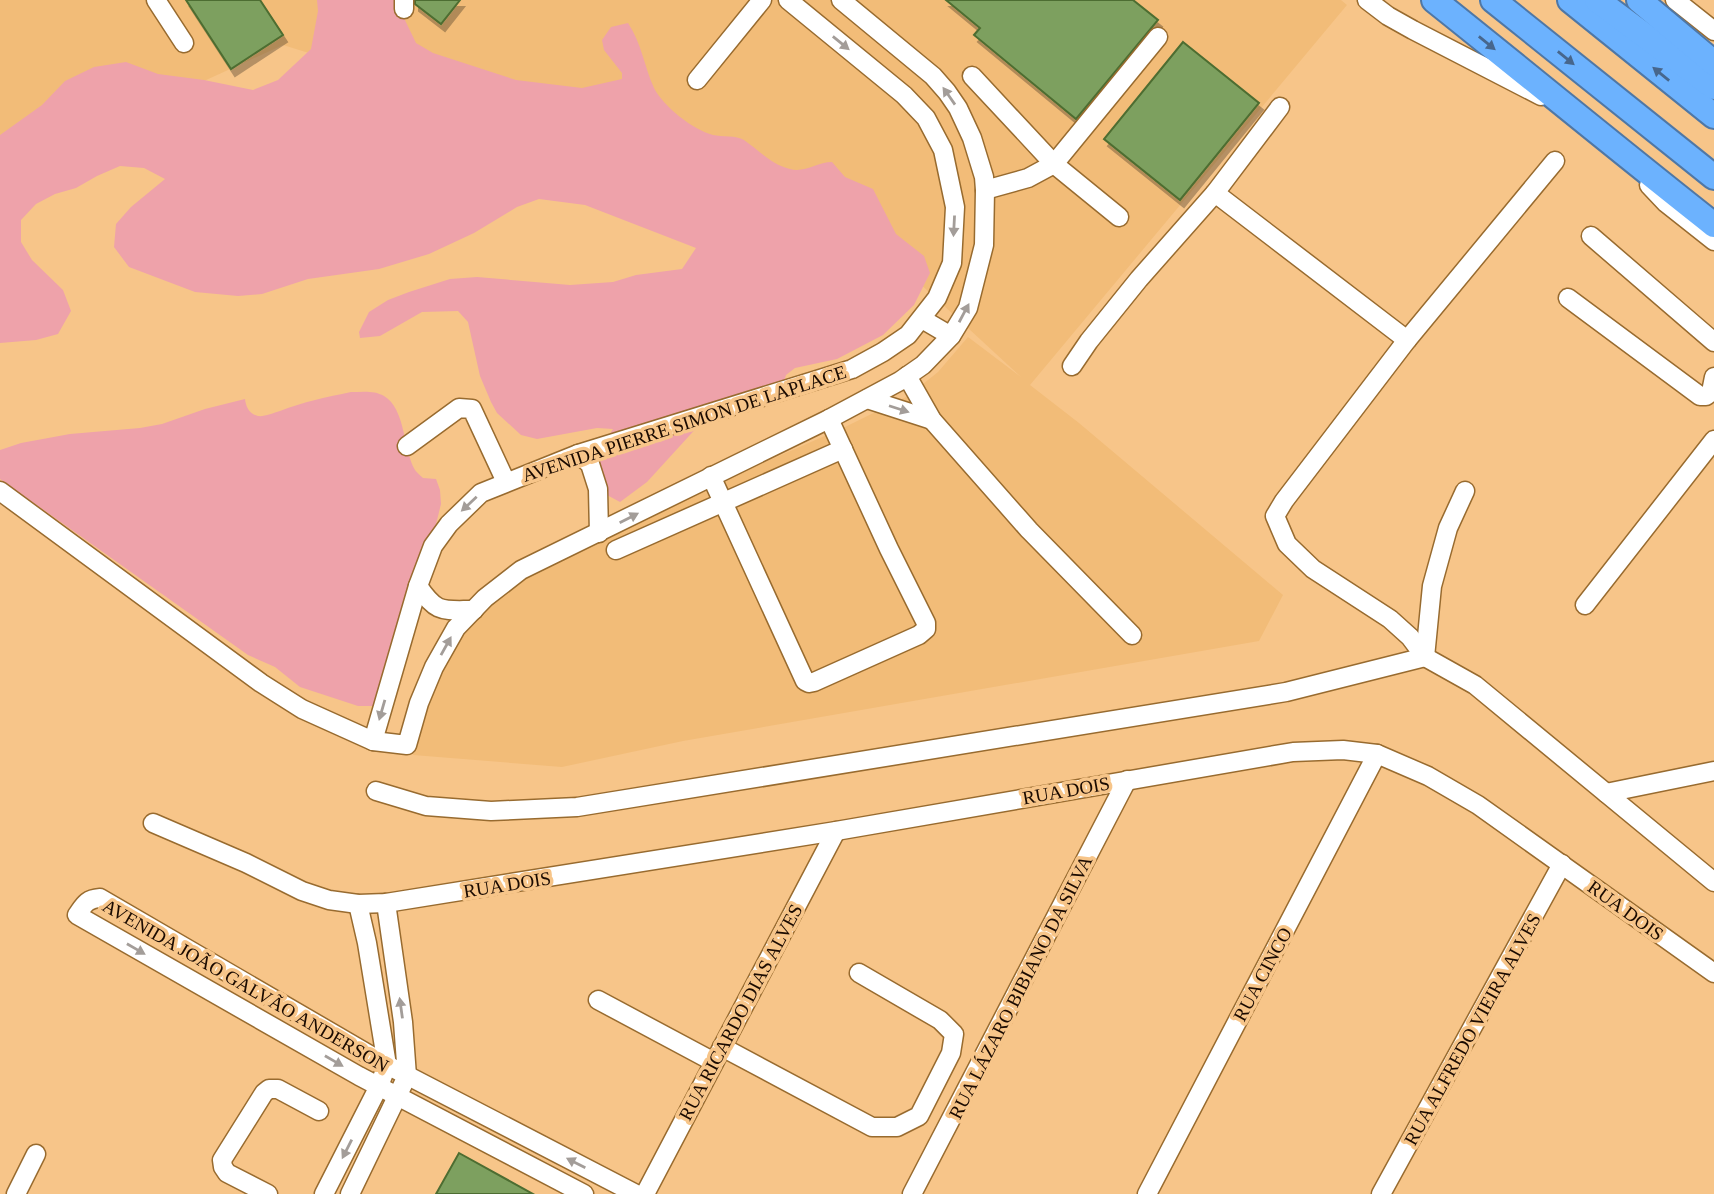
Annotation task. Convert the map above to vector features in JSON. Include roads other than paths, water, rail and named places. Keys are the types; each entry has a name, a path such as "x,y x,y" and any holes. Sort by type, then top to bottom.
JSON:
{"highway":[{"path":"1434,0 1714,225"},
{"path":"1493,0 1714,177"},
{"path":"1570,0 1714,116"},
{"path":"1597,0 1714,87"},
{"path":"1639,0 1714,63"}],"street":[{"path":"156,0 184,43"},
{"path":"697,80 762,0"},
{"name":"AVENIDA PIERRE SIMON DE LAPLACE","path":"373,741 418,586 433,546 449,524 481,493 578,454 852,369 908,335 937,298 952,263 955,207 943,150 926,118 904,95 788,0"},
{"name":"AVENIDA PIERRE SIMON DE LAPLACE","path":"0,491 261,683 302,709 373,741 407,745 419,703 434,667 456,628 485,598 521,570 829,419 907,376 923,365 951,336 968,308 984,245 984,177 972,138 947,92 933,76 841,0"},
{"path":"1367,0 1413,30 1580,117"},
{"path":"1675,0 1714,31"},
{"path":"985,190 1028,178 1054,164 1158,37"},
{"path":"972,76 1054,164 1119,217"},
{"path":"1072,366 1139,279 1215,193 1280,107"},
{"path":"1625,155 1666,203 1714,241"},
{"path":"1555,161 1407,340 1275,516 1287,544 1313,569 1390,619 1410,637 1425,657 1475,685 1714,882"},
{"path":"1215,193 1407,340"},
{"path":"1591,236 1714,342"},
{"path":"1568,298 1710,401 1714,377"},
{"path":"922,318 951,336"},
{"path":"907,376 932,420 1030,530 1132,635"},
{"path":"867,399 932,420"},
{"path":"407,446 459,408 472,409 506,482"},
{"path":"711,476 805,681 814,682 919,635 926,629 926,623 829,419"},
{"path":"1585,605 1714,440"},
{"path":"777,444 791,472"},
{"path":"616,551 843,449"},
{"path":"578,454 590,464 598,489 599,533"},
{"path":"1425,657 1432,586 1448,528 1465,491"},
{"path":"653,506 663,529"},
{"path":"418,586 430,604 440,609 474,610"},
{"path":"376,791 426,806 491,811 577,807 1286,692 1425,657"},
{"name":"RUA DOIS","path":"153,823 246,863 302,891 329,900 358,904 386,903 836,831 1293,752 1343,750 1377,754 1428,776 1478,805 1714,974"},
{"name":"RUA CINCO","path":"1147,1194 1377,754"},
{"path":"1606,793 1714,771"},
{"name":"RUA LÁZARO BIBIANO DA SILVA","path":"912,1194 1127,780"},
{"name":"RUA RICARDO DIAS ALVES","path":"645,1194 836,831"},
{"name":"RUA ALFREDO VIEIRA ALVES","path":"1381,1194 1562,864"},
{"name":"AVENIDA JOÃO GALVÃO ANDERSON","path":"584,1194 398,1097 77,915 84,904 91,899 100,898 387,1065 636,1194"},
{"path":"350,1194 407,1076 403,1022 386,903"},
{"path":"330,1192 387,1065 358,904"},
{"path":"598,1000 872,1127 897,1127 919,1116 951,1053 954,1034 940,1020 859,973"},
{"path":"268,1194 228,1173 222,1160 269,1089 278,1089 319,1111"},
{"path":"16,1194 36,1154"}]}
